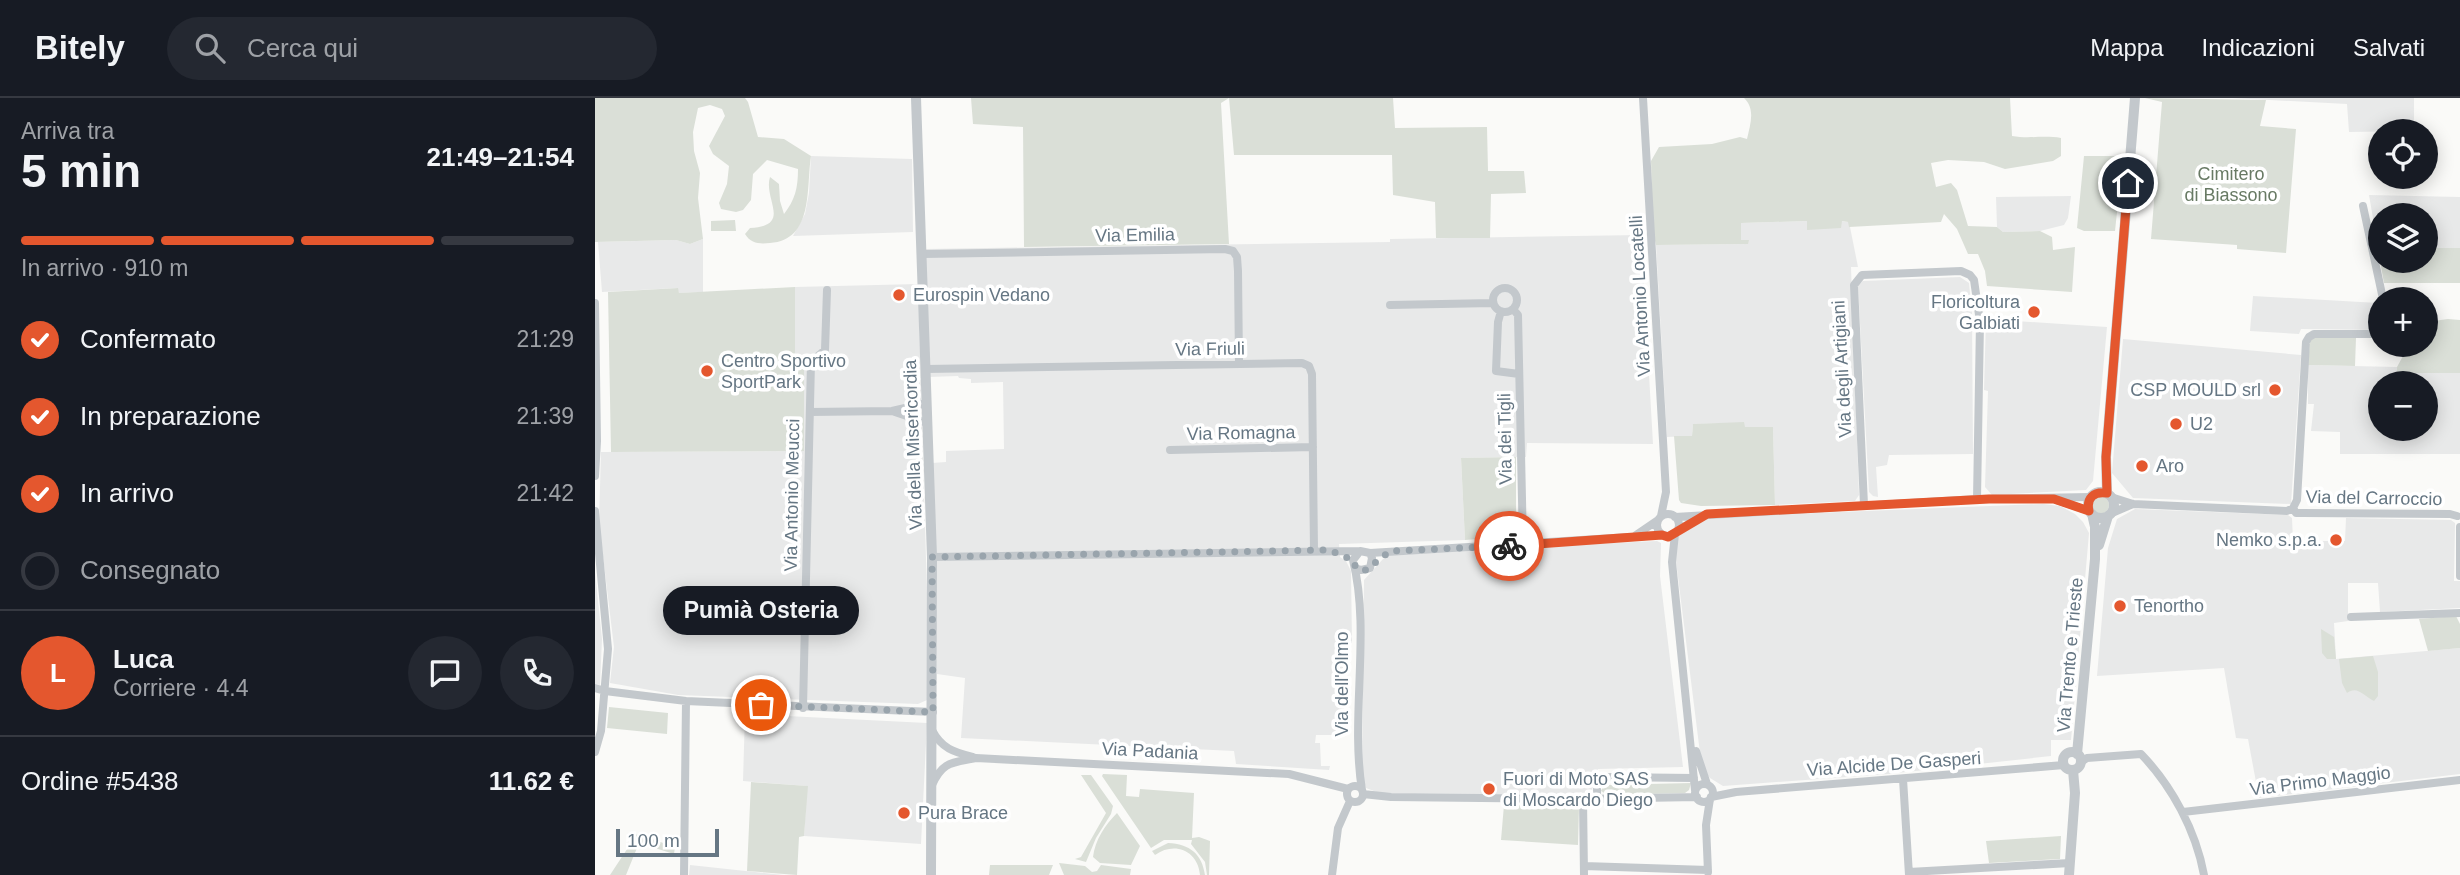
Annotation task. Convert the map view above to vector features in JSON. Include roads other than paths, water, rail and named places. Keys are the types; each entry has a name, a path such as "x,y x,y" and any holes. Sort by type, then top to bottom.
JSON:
{"street":[{"name":"Via della Misericordia","path":"916,98 932,557 931,875"},
{"name":"Via Antonio Locatelli","path":"1643,98 1666,492 1674,516"},
{"name":"Via Trento e Trieste","path":"2095,559 2114,505 2109,495 2106,457 2134,98"},
{"path":"2363,206 2380,287"},
{"name":"Via Emilia","path":"923,254 1233,251 1237,257 1239,364"},
{"name":"Via degli Artigiani","path":"1864,505 1854,285 1862,275 1961,271 1974,280 1980,322 1977,499"},
{"path":"1505,288 1516,297 1513,309 1507,312 1496,309 1493,303 1496,294 1505,288"},
{"name":"Via Antonio Meucci","path":"803,708 811,362 825,350 827,290"},
{"path":"595,303 595,476"},
{"path":"1390,305 1493,303"},
{"name":"Via dei Tigli","path":"1513,309 1518,315 1523,545"},
{"name":"Via dei Tigli","path":"1501,311 1497,322 1496,371 1519,374"},
{"path":"2293,508 2297,500 2306,342 2314,334 2368,334"},
{"name":"Via Friuli","path":"926,369 1302,363 1308,366 1312,373 1314,551"},
{"path":"810,412 892,411 926,403"},
{"path":"892,411 927,423"},
{"name":"Via Romagna","path":"1170,450 1313,447"},
{"name":"Via Trento e Trieste","path":"2079,758 2095,559 2095,527 2088,501 2106,457"},
{"name":"Via Antonio Locatelli","path":"1660,518 1666,492"},
{"path":"1630,538 1667,514 1674,516 2092,495 2109,495 2133,504"},
{"path":"2054,499 2097,517 2133,504"},
{"name":"Via del Carroccio","path":"2133,504 2287,511 2293,508 2297,513 2450,514 2459,519"},
{"path":"595,511 608,649 601,731 595,752"},
{"path":"932,557 1329,550 1370,553 1523,545 1663,535 1676,532 1707,514"},
{"path":"1672,562 1679,526 1674,516"},
{"path":"1660,518 1658,530 1663,535 1672,562 1690,725 1693,778 1706,825"},
{"path":"2459,519 2460,576"},
{"path":"1329,550 1354,564 1369,567 1390,551"},
{"path":"1354,564 1360,551"},
{"path":"1369,567 1370,553"},
{"name":"Via dell'Olmo","path":"1354,564 1358,608 1358,760 1355,795"},
{"name":"Via dell'Olmo","path":"1358,608 1361,580 1369,567"},
{"path":"2351,617 2460,613"},
{"path":"595,688 686,701 933,712"},
{"path":"684,875 686,701"},
{"path":"1583,799 1584,870 1708,873 1706,825 1710,792 1701,772 1690,725"},
{"name":"Via Padania","path":"932,730 947,750 976,758"},
{"path":"932,756 953,751"},
{"name":"Via Trento e Trieste","path":"2068,767 2066,755 2071,752 2079,758"},
{"path":"2069,875 2075,793 2068,767 2078,768 2079,758 2140,754 2149,762 2183,812 2195,837 2204,875"},
{"name":"Via Padania","path":"932,756 954,762 976,758 1289,775 1355,795"},
{"path":"931,786 946,764 954,762"},
{"path":"1683,778 1688,776 1693,765"},
{"name":"Via Alcide De Gasperi","path":"1710,792 2068,767"},
{"path":"1597,799 1597,787 1604,777 1693,778"},
{"path":"1903,779 1909,874 2070,863"},
{"name":"Via Primo Maggio","path":"2183,812 2460,780"},
{"path":"1697,796 1700,785 1710,792"},
{"path":"1332,875 1335,842 1343,816 1355,795 1583,799 1697,796 1704,801 1710,792"}],"place":[{"name":"Eurospin Vedano","path":"899,295"},
{"name":"Floricoltura Galbiati","path":"2034,312"},
{"name":"Centro Sportivo SportPark","path":"707,371"},
{"name":"CSP MOULD srl","path":"2275,390"},
{"name":"U2","path":"2176,424"},
{"name":"Aro","path":"2142,466"},
{"name":"Nemko s.p.a.","path":"2336,540"},
{"name":"Tenortho","path":"2120,606"},
{"name":"Pumià Osteria","path":"761,705"},
{"name":"Fuori di Moto SAS di Moscardo Diego","path":"1489,789"},
{"name":"Pura Brace","path":"904,813"}],"park label":[{"name":"Cimitero di Biassono","path":"2231,184"}]}
